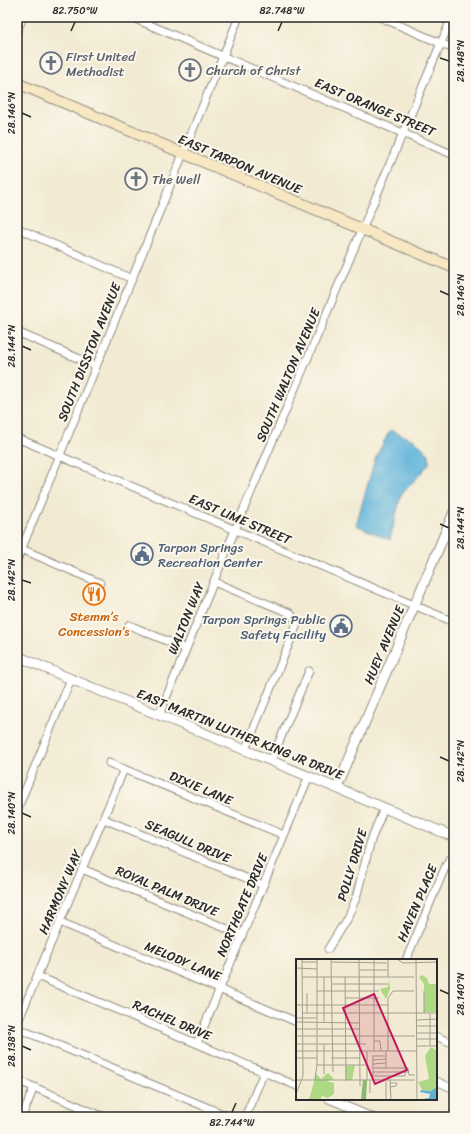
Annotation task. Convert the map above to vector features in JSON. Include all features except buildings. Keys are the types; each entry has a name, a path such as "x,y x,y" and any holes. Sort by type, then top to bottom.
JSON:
{"main road":[{"name":"EAST TARPON AVENUE","path":"17,83 454,268"}],"street":[{"path":"17,31 23,17"},
{"name":"EAST ORANGE STREET","path":"131,17 454,155"},
{"name":"SOUTH DISSTON AVENUE","path":"17,560 19,548 60,456 239,17"},
{"path":"380,17 454,49"},
{"name":"SOUTH WALTON AVENUE","path":"235,530 452,17"},
{"path":"17,228 132,279"},
{"path":"17,332 96,366"},
{"name":"EAST LIME STREET","path":"17,438 454,622"},
{"name":"HUEY AVENUE","path":"337,788 454,512"},
{"name":"WALTON WAY","path":"159,715 235,530"},
{"path":"19,548 100,583"},
{"path":"214,582 290,613 296,621 296,627 245,750"},
{"path":"129,625 186,649"},
{"name":"EAST MARTIN LUTHER KING JR DRIVE","path":"17,656 454,837"},
{"path":"271,761 309,671"},
{"path":"17,810 71,679"},
{"name":"DIXIE LANE","path":"109,763 284,835"},
{"name":"HARMONY WAY","path":"17,1024 124,769"},
{"name":"NORTHGATE DRIVE","path":"197,1043 309,776"},
{"name":"POLLY DRIVE","path":"328,949 347,918 356,898 371,840 384,808"},
{"name":"SEAGULL DRIVE","path":"104,819 263,885"},
{"name":"HAVEN PLACE","path":"406,959 447,863 454,858"},
{"name":"ROYAL PALM DRIVE","path":"82,869 242,936"},
{"name":"MELODY LANE","path":"60,922 296,1022"},
{"name":"RACHEL DRIVE","path":"37,976 296,1086"},
{"path":"17,1028 230,1117"},
{"path":"437,1036 454,1044"},
{"path":"245,1117 264,1072"},
{"path":"17,1080 104,1117"},
{"path":"437,1081 454,1089"},
{"path":"22,1117 34,1087"},
{"path":"331,1100 372,1117"}],"water":[{"path":"390,430 416,441 429,454 429,464 401,495 390,540 356,525 375,459"}],"place":[{"name":"First United Methodist","path":"51,63"},
{"name":"Church of Christ","path":"190,70"},
{"name":"The Well","path":"136,179"},
{"name":"Tarpon Springs Recreation Center","path":"142,554"},
{"name":"Stemm’s Concession’s","path":"94,594"},
{"name":"Tarpon Springs Public Safety Facility","path":"341,626"}]}
